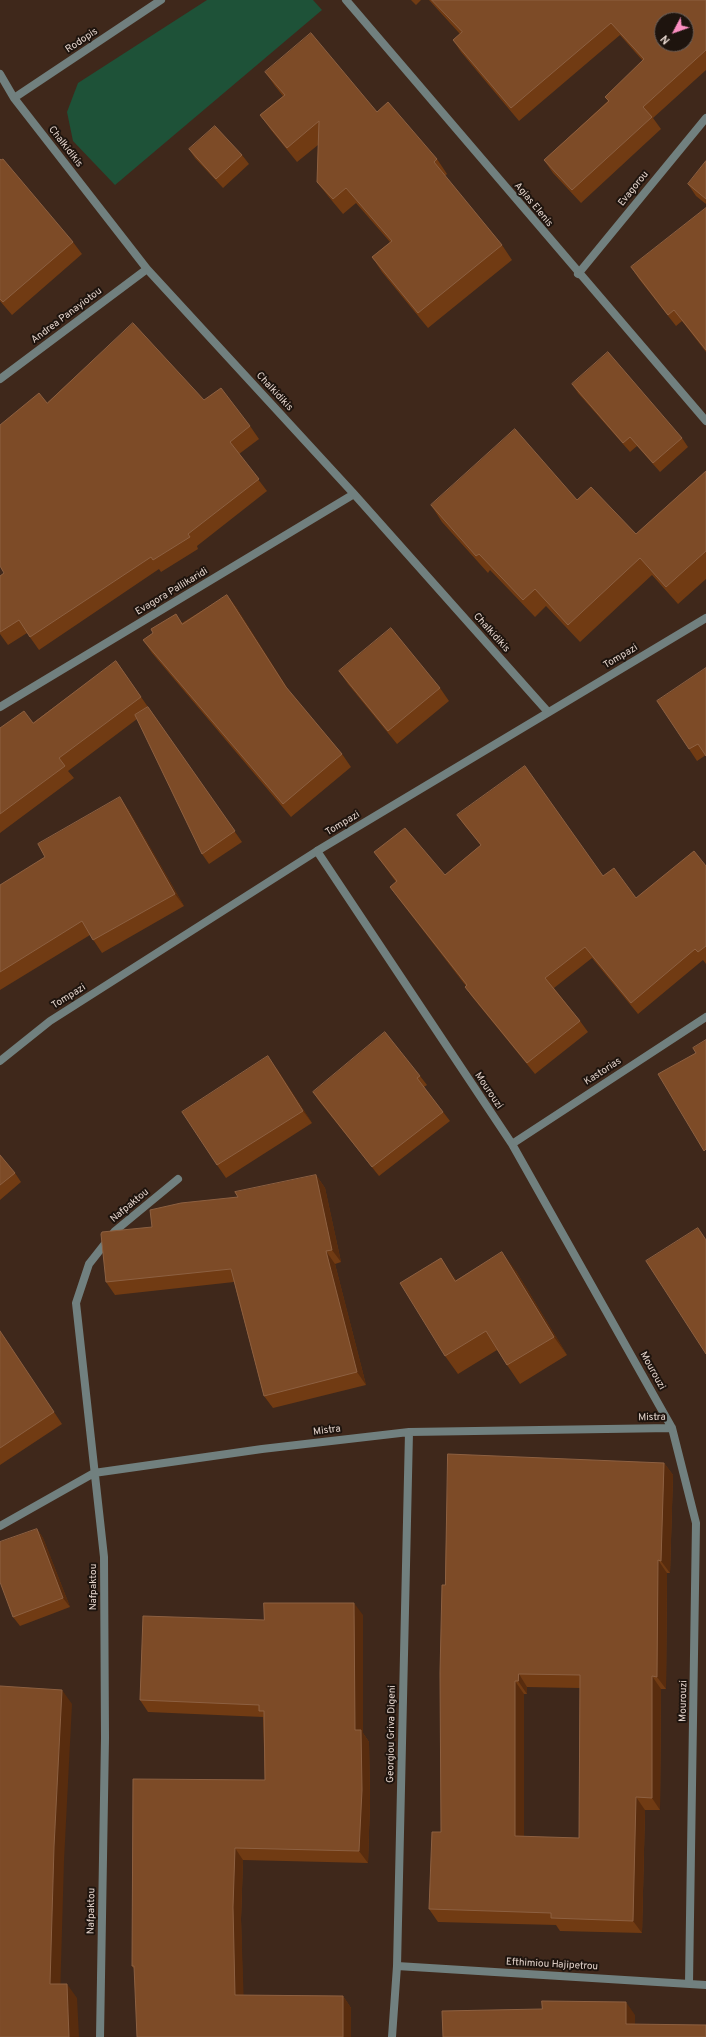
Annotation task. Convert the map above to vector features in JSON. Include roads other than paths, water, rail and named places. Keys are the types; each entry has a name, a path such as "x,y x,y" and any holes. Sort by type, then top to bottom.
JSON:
{"street":[{"name":"Rodopis","path":"14,98 161,0"},
{"name":"Agias Elenis","path":"346,0 578,274 706,421"},
{"name":"Chalkidikis","path":"0,74 14,98 147,269 354,494 548,712"},
{"name":"Evagorou","path":"578,274 706,118"},
{"name":"Andrea Panayiotou","path":"0,379 147,269"},
{"name":"Evagora Pallikaridi","path":"0,707 354,494"},
{"name":"Tompazi","path":"0,1061 50,1021 317,852 706,618"},
{"name":"Mourouzi","path":"317,852 512,1144 672,1428 696,1523 689,1983"},
{"name":"Kastorias","path":"512,1144 706,1016"},
{"name":"Nafpaktou","path":"100,2037 105,1738 104,1557 76,1303 90,1264 115,1231 178,1179"},
{"name":"Mistra","path":"0,1526 94,1473 409,1432 672,1428"},
{"name":"Georgiou Griva Digeni","path":"392,2037 397,1966 409,1432"},
{"name":"Efthimiou Hajipetrou","path":"397,1966 706,1985"}]}
